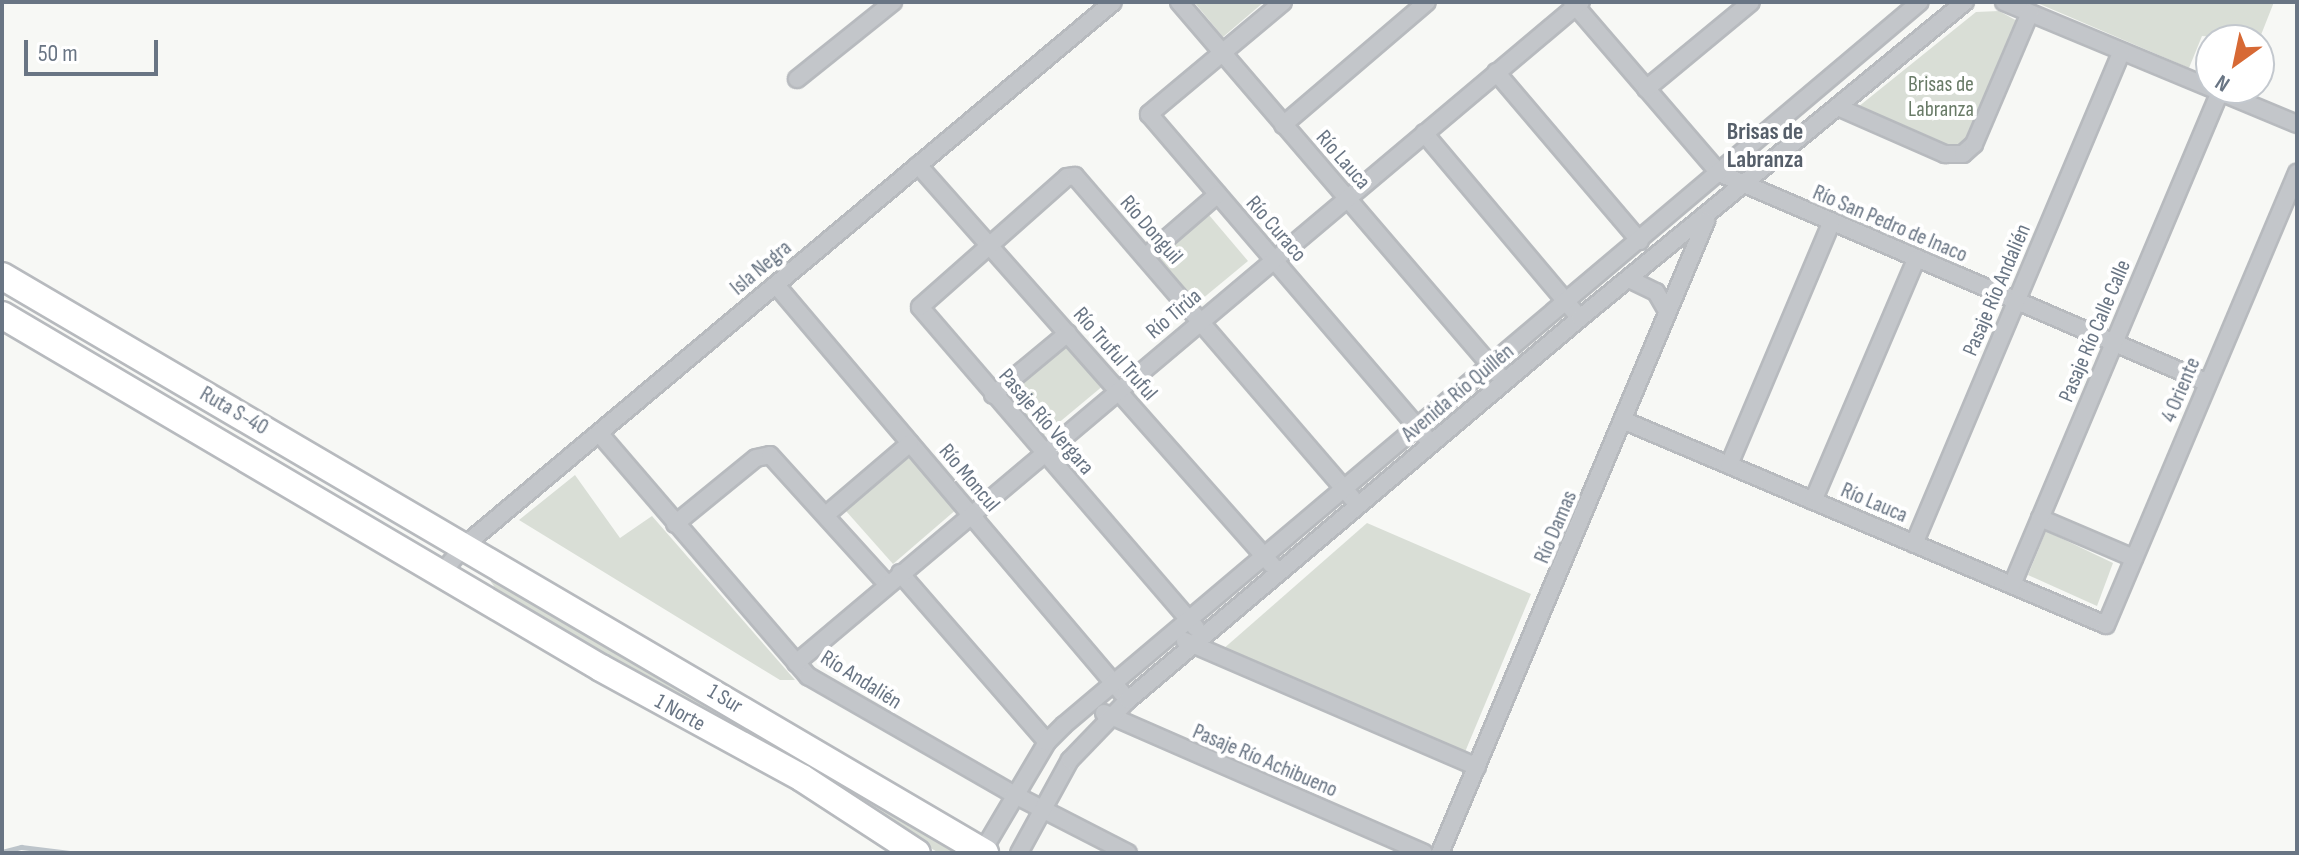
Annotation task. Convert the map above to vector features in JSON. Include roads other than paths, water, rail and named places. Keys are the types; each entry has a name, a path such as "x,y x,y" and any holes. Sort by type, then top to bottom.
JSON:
{"main road":[{"name":"Ruta S-40","path":"2,276 465,545"},
{"name":"Ruta S-40","path":"2,315 442,573"},
{"name":"1 Sur","path":"465,545 984,852"},
{"name":"1 Norte","path":"442,573 601,668 802,778 917,853"}],"street":[{"path":"797,79 893,2"},
{"name":"Isla Negra","path":"442,573 465,545 1113,2"},
{"name":"Río Lauca","path":"1179,2 1505,382"},
{"path":"1222,53 1283,2"},
{"path":"1283,125 1427,2"},
{"path":"1646,89 1751,2"},
{"name":"Avenida Río Quillén","path":"984,852 1013,794 1047,742 1920,2"},
{"name":"Avenida Río Quillén","path":"1019,853 1070,760 1128,700 1580,318 1840,108 1965,2"},
{"path":"2004,2 2195,84"},
{"name":"Río San Pedro de Inaco","path":"1576,4 1719,173 2208,383"},
{"name":"Río Tirúa","path":"796,663 1576,4"},
{"path":"1840,108 1945,154 1963,154 1974,144 2030,13"},
{"name":"Río Curaco","path":"1222,53 1149,114 1432,444"},
{"name":"Pasaje Río Andalién","path":"1914,544 2121,53"},
{"path":"1496,72 1640,241"},
{"name":"Pasaje Río Calle Calle","path":"2012,585 2215,104"},
{"path":"2245,104 2297,124"},
{"path":"1424,133 1580,318"},
{"name":"Río Truful Truful","path":"918,165 1278,572"},
{"name":"4 Oriente","path":"2106,625 2297,173"},
{"name":"Río Donguil","path":"988,243 1067,177 1075,176 1359,506"},
{"path":"1145,257 1218,194"},
{"name":"Río Damas","path":"1440,853 1625,421 1708,216"},
{"path":"1729,465 1831,223"},
{"name":"Pasaje Río Vergara","path":"988,243 920,307 1196,641"},
{"path":"1813,501 1916,259"},
{"path":"1629,279 1656,292 1667,311"},
{"name":"Río Moncul","path":"776,285 1128,700"},
{"path":"993,395 1068,333"},
{"name":"Río Lauca","path":"1625,421 2106,625"},
{"name":"Río Andalién","path":"599,433 796,663 826,689 1041,810 1128,853"},
{"path":"827,514 910,443"},
{"path":"675,524 756,458 770,455 894,579 1047,742"},
{"path":"2040,518 2134,558"},
{"path":"1196,641 1477,767"},
{"name":"Pasaje Río Achibueno","path":"1092,702 1110,718 1424,853"}],"waterway":[{"path":"2,852 21,847 70,853"}],"district":[{"name":"Brisas de Labranza","path":"1765,146"}]}
